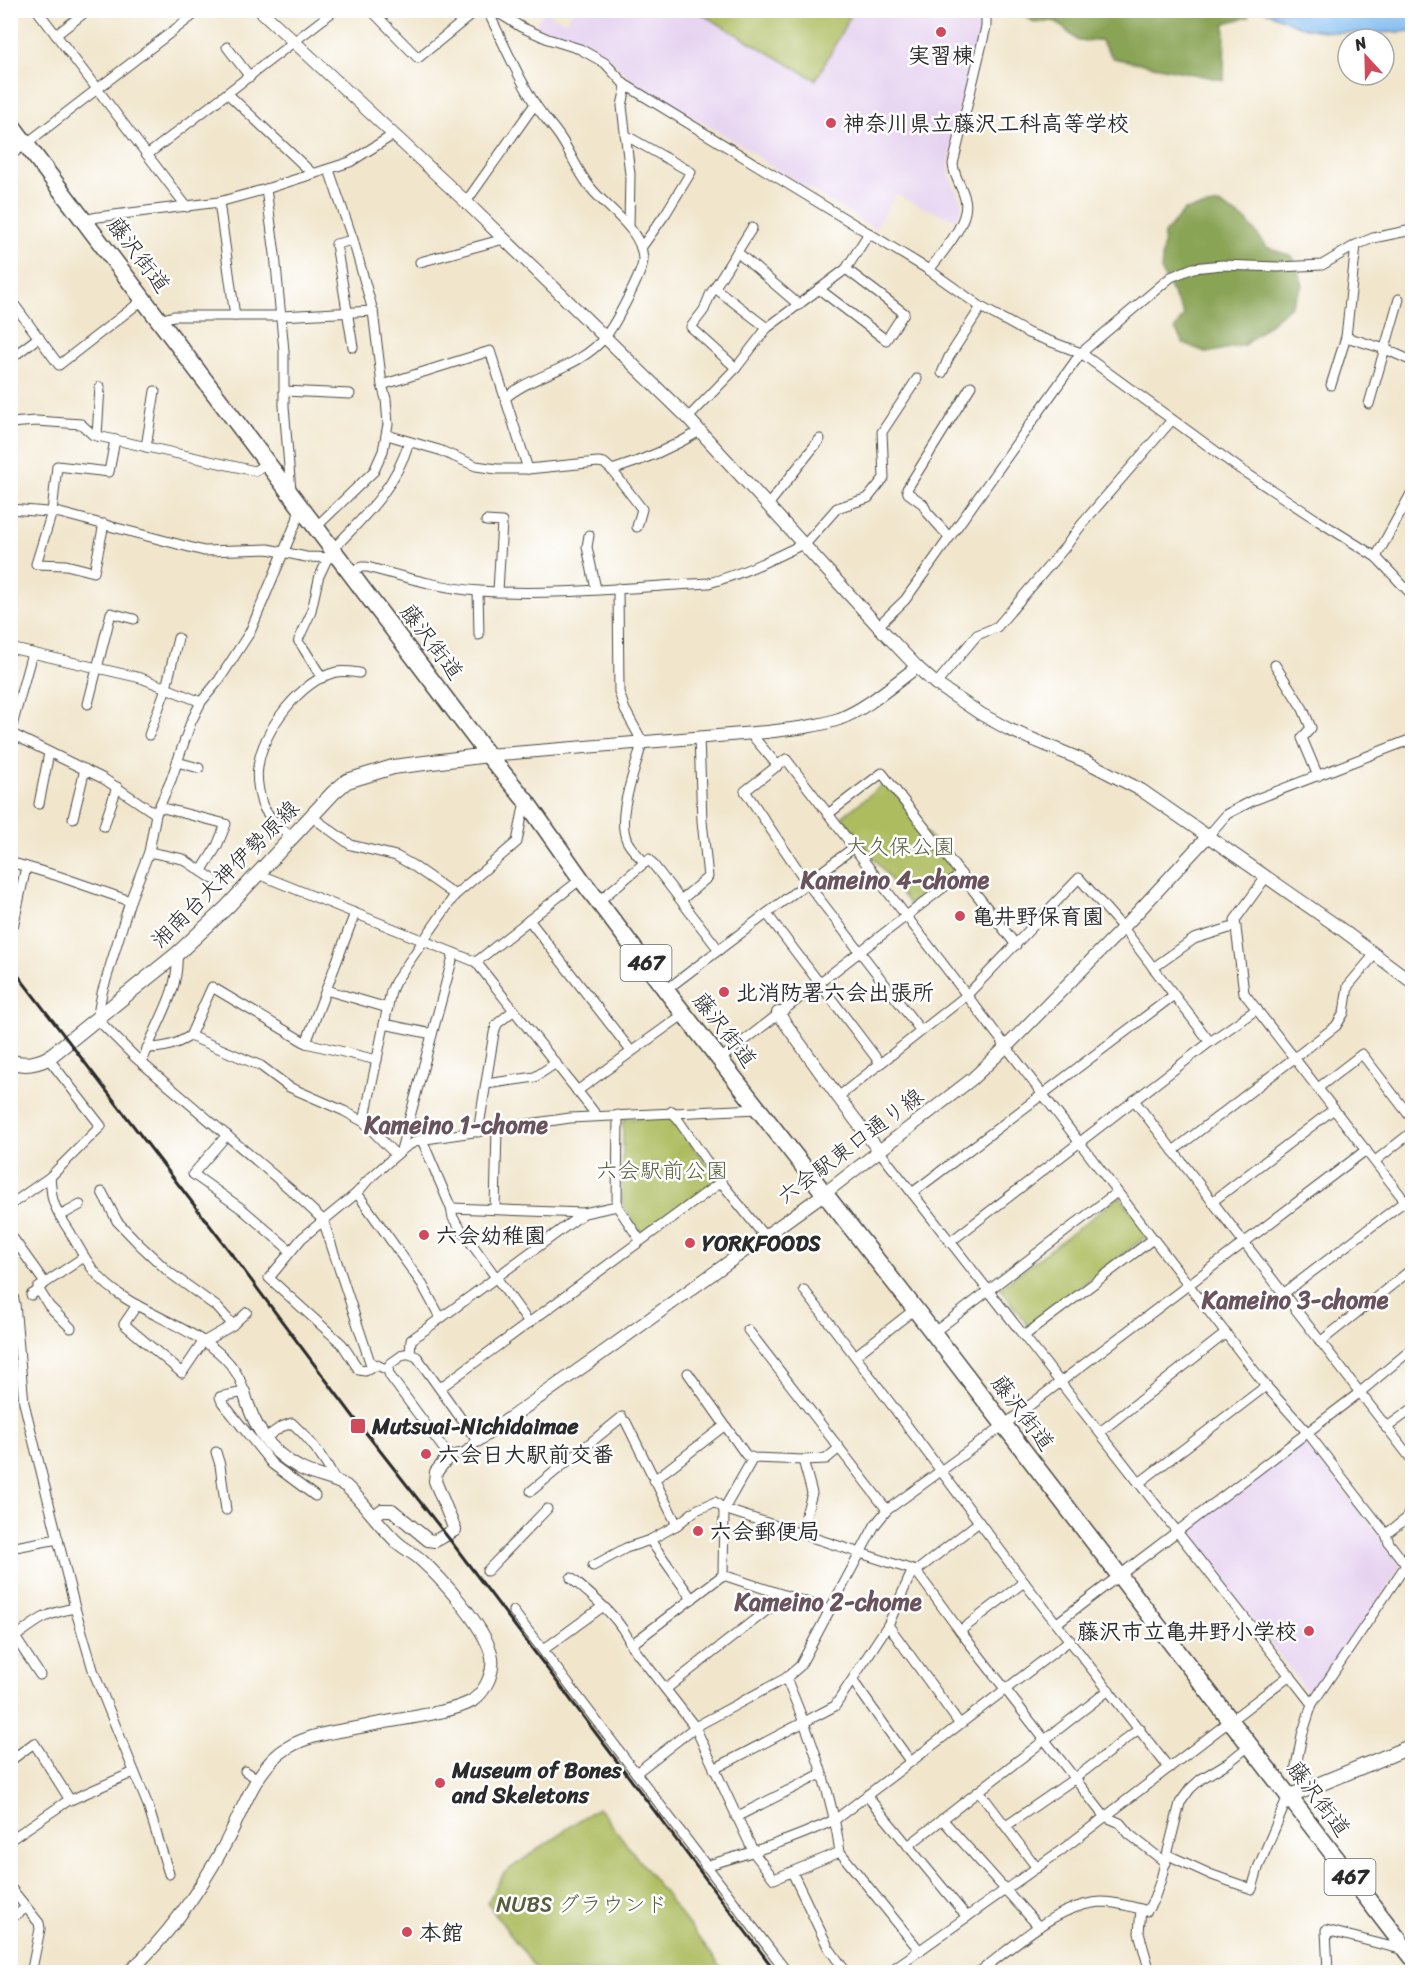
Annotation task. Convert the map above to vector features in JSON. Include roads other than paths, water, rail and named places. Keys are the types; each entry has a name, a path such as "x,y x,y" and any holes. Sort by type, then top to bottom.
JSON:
{"highway":[{"name":"藤沢街道","path":"10,123 296,499 334,555 351,572 719,1060 915,1309 1410,1954"}],"main road":[{"name":"湘南台大神伊勢原線","path":"10,1061 26,1064 48,1058 177,954 347,781 393,767 488,755"},
{"path":"1288,1797 1413,1746"}],"street":[{"path":"37,10 187,207"},
{"path":"56,35 88,10"},
{"path":"10,156 200,10"},
{"path":"260,10 504,238 688,418 878,626 936,684 1008,729 1088,762 1141,790 1413,982"},
{"path":"147,155 335,10"},
{"path":"371,10 418,58 477,10"},
{"path":"487,10 515,70 535,104 560,137 590,187 629,227 641,248 643,267 605,336 571,364 518,389 505,398"},
{"path":"494,10 521,27 548,39 580,49 605,63 624,84 929,270 981,307 1028,333 1081,353 1259,482 1376,557 1413,595"},
{"path":"929,270 958,229 966,205 953,164 986,27 986,10"},
{"path":"227,47 250,76"},
{"path":"624,84 626,87 622,106 630,174 629,227"},
{"path":"228,94 313,174"},
{"path":"466,202 535,104"},
{"path":"84,220 219,202 329,170 366,153 393,135"},
{"path":"625,135 691,172 641,248"},
{"path":"316,527 374,471 387,435 387,410 373,311 353,240 329,170"},
{"path":"266,189 281,316 284,391 297,520 250,632 219,680 201,702 191,722 158,811 149,852 130,901 102,993 97,1019 142,1063 323,1220 370,1362 388,1370 449,1456"},
{"path":"219,202 235,316"},
{"path":"736,368 691,327 704,310 752,228"},
{"path":"878,626 906,600 1081,353 1171,277 1193,268 1222,265 1278,267 1322,265 1373,238 1413,230"},
{"path":"688,418 736,368 767,328 846,269 869,233"},
{"path":"420,262 504,238"},
{"path":"353,240 336,244 353,347"},
{"path":"1331,385 1346,336 1356,245"},
{"path":"737,252 799,304"},
{"path":"819,289 886,340 904,312 846,269"},
{"path":"715,288 767,328"},
{"path":"10,299 59,365 144,299"},
{"path":"1369,404 1399,299"},
{"path":"942,373 949,357 981,307"},
{"path":"159,320 174,316 281,316 373,311"},
{"path":"1346,336 1413,361"},
{"path":"10,359 39,337"},
{"path":"382,385 490,351 528,469"},
{"path":"351,572 367,567 440,585 478,591 536,592 709,583 759,565 803,544 837,508 868,498 884,478 882,432 917,379"},
{"path":"949,537 927,512 923,504 908,494 907,489 971,386"},
{"path":"98,436 100,387"},
{"path":"284,391 350,394"},
{"path":"146,447 151,397"},
{"path":"936,684 977,635 997,627 1172,420"},
{"path":"10,423 36,421 81,424 93,435 255,471 268,462"},
{"path":"612,470 674,447 700,432"},
{"path":"387,435 439,450 476,466 528,469 604,463 642,509 637,527"},
{"path":"768,505 820,439"},
{"path":"104,524 94,572 66,565 36,564 51,512 57,466 109,472 115,440"},
{"path":"322,678 298,641 312,613 319,577 391,484 409,442"},
{"path":"1376,557 1409,510 1413,492"},
{"path":"10,509 51,512 204,551 268,549 306,557 334,555"},
{"path":"486,521 502,522 498,591"},
{"path":"589,536 586,547 596,589"},
{"path":"618,588 619,692 625,710 642,741 626,801 625,835 628,844 645,863"},
{"path":"478,591 479,636"},
{"path":"88,704 111,613 134,619"},
{"path":"149,735 166,688 178,638"},
{"path":"10,648 131,675 201,702"},
{"path":"32,653 10,733 85,769 158,811 226,824 217,846 202,870"},
{"path":"1275,665 1303,709 1311,729 1302,738 1318,776"},
{"path":"488,755 811,726 841,718 874,699 917,667"},
{"path":"292,838 265,809 259,785 259,761 271,730 287,707 322,678 340,671 359,673"},
{"path":"750,733 778,766"},
{"path":"681,900 708,877 702,821 699,737"},
{"path":"1208,836 1227,814 1254,800 1413,739"},
{"path":"39,804 49,753"},
{"path":"921,1031 807,883 745,791 786,759 1266,1386 1306,1432 1386,1534 1389,1543 1406,1565 1312,1704 1302,1735 1295,1771"},
{"path":"177,762 199,768"},
{"path":"73,818 85,769"},
{"path":"828,814 882,773 1016,945"},
{"path":"104,826 117,787"},
{"path":"364,1122 395,982 455,895 517,842 525,801"},
{"path":"312,817 351,845 396,856 455,895"},
{"name":"六会駅東口通り線","path":"477,1441 765,1237 880,1152 972,1079 1123,928 1208,836"},
{"path":"666,990 853,848"},
{"path":"149,852 183,859 213,879"},
{"path":"599,901 649,859 719,950"},
{"path":"10,862 130,901"},
{"path":"10,928 13,927 26,867"},
{"path":"258,874 476,962 597,1116"},
{"path":"719,1060 961,874"},
{"path":"1266,877 1235,920 1244,993 1413,1210"},
{"path":"838,1096 967,995 1079,878 1123,928 1210,1042"},
{"path":"476,962 581,879"},
{"path":"306,1043 355,913"},
{"path":"767,914 880,1064"},
{"path":"529,920 631,1051"},
{"path":"1154,968 1194,939 1236,926"},
{"path":"398,1153 454,953"},
{"path":"142,1063 154,1031 165,1014 175,977 177,954"},
{"path":"1173,1151 1341,1020 1347,986 1375,954"},
{"path":"147,1048 170,1046 190,1036 212,987 306,1043 377,1060"},
{"path":"326,990 388,1008"},
{"path":"912,1193 1174,994"},
{"path":"950,1242 1210,1042 1257,1009"},
{"path":"478,1132 494,1033 497,1024 514,1010"},
{"path":"778,1013 880,1152 1312,1704"},
{"path":"577,1091 684,1014"},
{"path":"384,1024 432,1034"},
{"path":"190,1036 261,1066 289,1087 364,1122 398,1153"},
{"path":"1318,1088 1362,1053 1413,1119"},
{"path":"10,1205 50,1177 101,1126 48,1058"},
{"path":"486,1084 535,1077 556,1063"},
{"path":"1134,1101 1413,1461"},
{"path":"377,1365 365,1371 359,1370 342,1344 269,1278 302,1238 357,1193 398,1153 422,1140 570,1118 758,1108"},
{"path":"1212,1202 1334,1108"},
{"path":"672,1111 721,1182 765,1237"},
{"path":"618,1115 617,1206 640,1240"},
{"path":"495,1208 497,1130"},
{"path":"1375,1161 1413,1132"},
{"path":"227,1135 193,1174 242,1209 291,1251"},
{"path":"422,1140 452,1208 453,1218 529,1323"},
{"path":"636,1773 695,1727 786,1678 800,1666 874,1525 887,1510 1004,1425 1366,1150"},
{"path":"50,1177 53,1200 60,1216 95,1274 108,1286 137,1305 203,1342 238,1373 256,1426 273,1448 298,1467 346,1486 397,1542 419,1559 453,1593 487,1643 493,1668 483,1689 472,1701 454,1708 303,1740 280,1753 270,1762 258,1779 212,1868 191,1901 149,1954 129,1972"},
{"path":"440,1388 721,1182"},
{"path":"102,1192 117,1221 140,1245 170,1273 217,1307 233,1325"},
{"path":"933,1333 1117,1192"},
{"path":"357,1193 422,1284 440,1317"},
{"path":"1283,1294 1405,1200"},
{"path":"60,1216 80,1205"},
{"path":"452,1208 584,1213 617,1206"},
{"path":"410,1354 411,1340 584,1213"},
{"path":"10,1234 38,1290 49,1306 71,1328"},
{"path":"1024,1336 1154,1239"},
{"path":"38,1290 84,1257"},
{"path":"1320,1342 1413,1269"},
{"path":"10,1284 15,1304 24,1403 75,1608 94,1673 156,1826 169,1874"},
{"path":"804,1290 1024,1582 1169,1768"},
{"path":"137,1305 124,1324 182,1373 203,1342 233,1325 247,1312"},
{"path":"855,1356 915,1309"},
{"path":"748,1330 887,1510"},
{"path":"1100,1432 1226,1333"},
{"path":"1057,1623 1359,1393 1413,1349"},
{"path":"374,1516 382,1510 392,1510 428,1540 435,1541 455,1530 435,1481 436,1472 449,1456 465,1452 477,1441 417,1357 404,1354 390,1364 388,1370"},
{"path":"688,1373 746,1455 753,1458 826,1459 838,1449"},
{"path":"1139,1483 1266,1386"},
{"path":"244,1392 220,1397 272,1464 315,1496"},
{"path":"1386,1428 1413,1409"},
{"path":"531,1491 624,1420 677,1525"},
{"path":"265,1438 291,1423 303,1433 327,1463 335,1480"},
{"path":"654,1480 724,1426"},
{"path":"216,1452 226,1510"},
{"path":"723,1575 724,1509 753,1458"},
{"path":"801,1533 812,1492 803,1460"},
{"path":"593,1566 626,1548 650,1540 677,1525 696,1510 715,1502 724,1509 916,1571 1005,1690 1104,1816 1120,1823 1129,1834 1167,1859 1252,1889 1258,1868 1288,1797"},
{"path":"1386,1534 1407,1518 1413,1502"},
{"path":"487,1571 547,1509"},
{"path":"714,1769 835,1706 888,1624 903,1589 916,1571 979,1522"},
{"path":"10,1548 58,1539"},
{"path":"650,1540 692,1599"},
{"path":"723,1575 830,1610"},
{"path":"632,1645 723,1575"},
{"path":"571,1578 602,1606 628,1635 632,1645 695,1727 753,1853 774,1879 840,1852"},
{"path":"960,1631 1024,1582"},
{"path":"666,1689 785,1596"},
{"path":"543,1650 602,1606"},
{"path":"40,1675 13,1639 39,1618 75,1608"},
{"path":"513,1611 787,1972"},
{"path":"888,1624 959,1723"},
{"path":"705,1866 753,1853 801,1836 836,1819 1070,1640"},
{"path":"888,1972 1037,1868 1290,1675"},
{"path":"786,1678 805,1723 836,1819 840,1852 920,1951"},
{"path":"853,1681 910,1761"},
{"path":"908,1846 1109,1690"},
{"path":"1006,1826 1074,1779 1140,1728"},
{"path":"10,1761 34,1743 70,1800"},
{"path":"980,1972 1062,1912 1101,1902 1148,1911 1167,1859 1180,1803 1201,1779 1229,1762 1250,1745"},
{"path":"245,1771 258,1779"},
{"path":"10,1840 70,1800 134,1772"},
{"path":"736,1817 821,1774"},
{"path":"978,1791 1037,1868"},
{"path":"867,1796 967,1917"},
{"path":"942,1819 1039,1927"},
{"path":"792,1872 828,1947 846,1972"},
{"path":"10,1887 39,1923 40,1929 32,1969 27,1972"},
{"path":"10,1919 26,1908"},
{"path":"1141,1909 1139,1933 1150,1972"},
{"path":"1328,1972 1326,1930 1410,1954"}],"water":[{"path":"1333,10 1346,13 1412,11 1412,31 1396,32 1396,27 1336,27 1336,32 1324,31 1299,26 1264,11"}],"railway":[{"path":"10,965 450,1540 776,1972"}],"place":[{"name":"実習棟","path":"941,32"},
{"name":"神奈川県立藤沢工科高等学校","path":"831,123"},
{"name":"亀井野保育園","path":"960,916"},
{"name":"北消防署六会出張所","path":"724,992"},
{"name":"六会幼稚園","path":"424,1235"},
{"name":"YORKFOODS","path":"690,1243"},
{"name":"Mutsuai-Nichidaimae","path":"358,1426"},
{"name":"六会日大駅前交番","path":"426,1454"},
{"name":"六会郵便局","path":"698,1531"},
{"name":"藤沢市立亀井野小学校","path":"1309,1631"},
{"name":"Museum of Bones and Skeletons","path":"440,1783"},
{"name":"本館","path":"407,1932"}],"district":[{"name":"Kameino 4-chome","path":"895,880"},
{"name":"Kameino 1-chome","path":"456,1125"},
{"name":"Kameino 3-chome","path":"1295,1300"},
{"name":"Kameino 2-chome","path":"828,1602"}],"park label":[{"name":"大久保公園","path":"900,846"},
{"name":"六会駅前公園","path":"662,1170"},
{"name":"NUBS グラウンド","path":"582,1904"}]}
